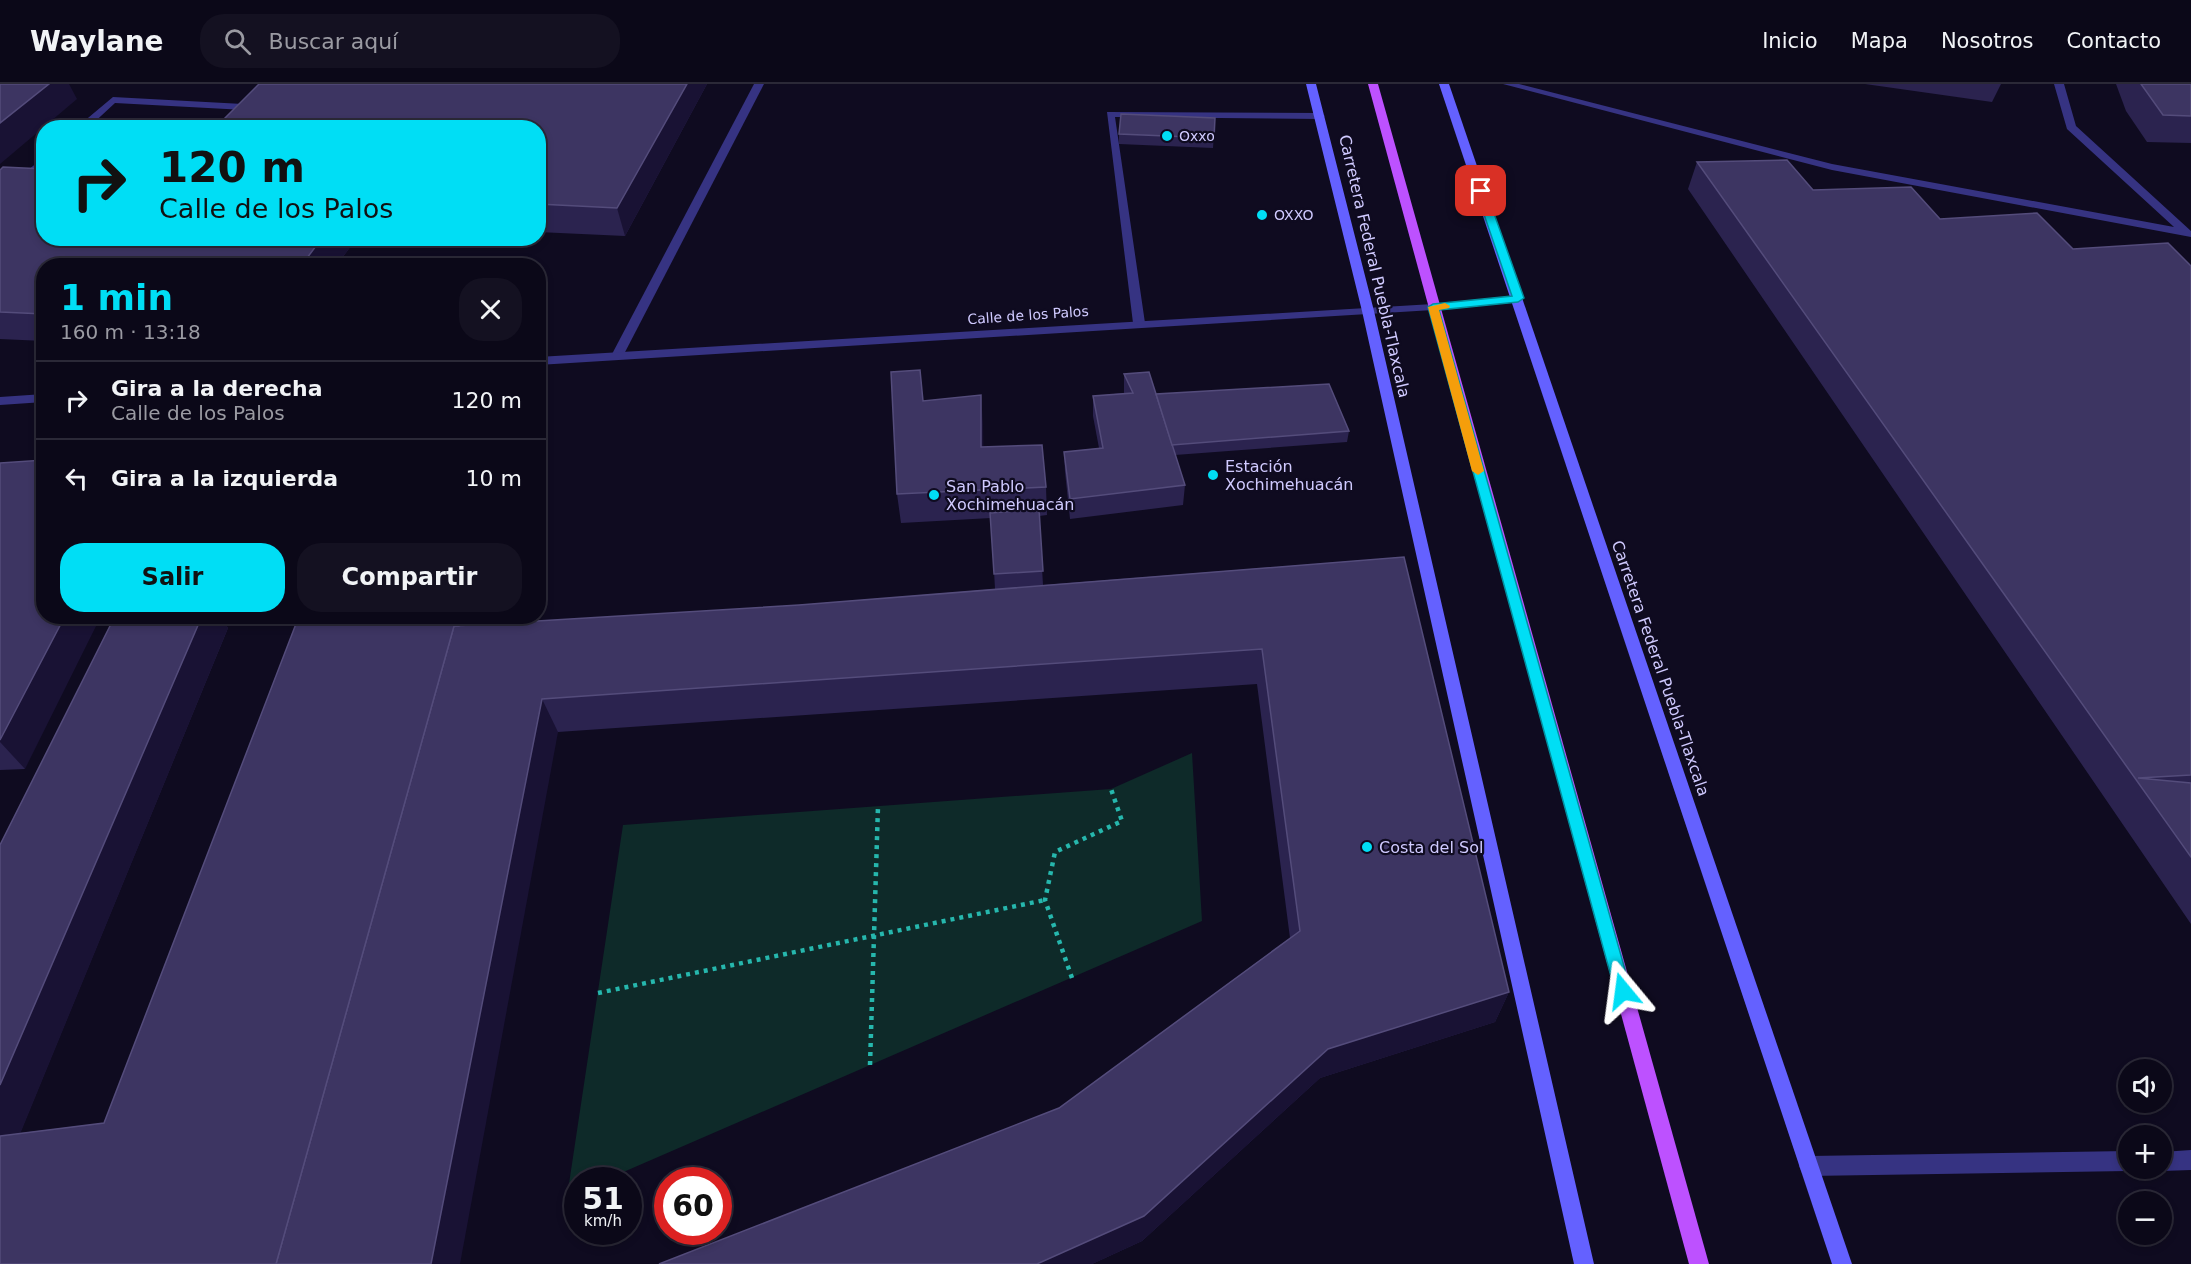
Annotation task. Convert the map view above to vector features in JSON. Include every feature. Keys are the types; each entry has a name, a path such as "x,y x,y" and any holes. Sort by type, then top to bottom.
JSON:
{"main road":[{"name":"Carretera Federal Puebla-Tlaxcala","path":"1311,84 1368,311 1584,1264"},
{"path":"1373,84 1699,1264"},
{"name":"Carretera Federal Puebla-Tlaxcala","path":"1444,84 1842,1264"}],"street":[{"path":"90,120 113,100 245,107 270,84"},
{"path":"617,356 759,84"},
{"path":"1508,84 1832,167 2189,235"},
{"path":"2059,84 2071,126 2189,235"},
{"path":"1139,323 1110,114 1320,116"},
{"path":"0,198 36,167"},
{"name":"Calle de los Palos","path":"546,360 1433,307 1518,298"},
{"path":"0,401 36,399"},
{"path":"2172,1161 2191,1160"},
{"path":"1809,1166 2118,1161"}],"path":[{"path":"1072,978 1045,900 1055,852 1122,821 1111,789"},
{"path":"870,1065 878,806"},
{"path":"598,993 1045,900"}],"green space":[{"path":"1192,753 1202,921 635,1167 572,1167 623,825 1111,789"}],"building":[{"path":"0,84 49,84 0,123"},
{"path":"259,84 687,84 617,208 546,204 546,120 223,120"},
{"path":"2141,84 2191,84 2191,116 2163,115"},
{"path":"1121,114 1215,118 1214,138 1119,134"},
{"path":"1787,160 1813,190 1911,187 1940,219 2037,213 2073,249 2168,243 2191,266 2191,775 2138,778 2191,783 2191,857 1697,162"},
{"path":"3,167 36,169 36,246 316,246 307,258 36,258 36,314 0,312 0,170"},
{"path":"920,370 923,401 981,395 981,447 1042,445 1046,487 897,494 891,372"},
{"path":"1149,372 1185,485 1070,499 1064,452 1103,448 1093,396 1133,393 1124,374"},
{"path":"1329,384 1349,431 1172,445 1156,394"},
{"path":"36,461 36,624 61,624 0,740 0,463"},
{"path":"1039,509 1043,571 994,574 990,513"},
{"name":"Costa del Sol","path":"1404,557 1509,992 1328,1049 1144,1216 1037,1264 659,1264 708,1245 732,1245 732,1236 1059,1108 1300,931 1262,649 542,699 431,1264 276,1264 454,626 546,624 546,620 799,605"},
{"path":"111,624 199,624 0,1085 0,845"},
{"path":"296,624 459,624 454,626 276,1264 0,1264 0,1136 104,1123"}],"slow traffic":[{"path":"1445,306 1433,307 1478,471"}],"place":[{"name":"Oxxo","path":"1167,136"},
{"name":"OXXO","path":"1262,215"},
{"name":"Estación Xochimehuacán","path":"1213,475"},
{"name":"San Pablo Xochimehuacán","path":"934,495"},
{"name":"Costa del Sol","path":"1367,847"}],"route":[{"path":"1481,191 1518,298 1433,307 1623,991"}]}
